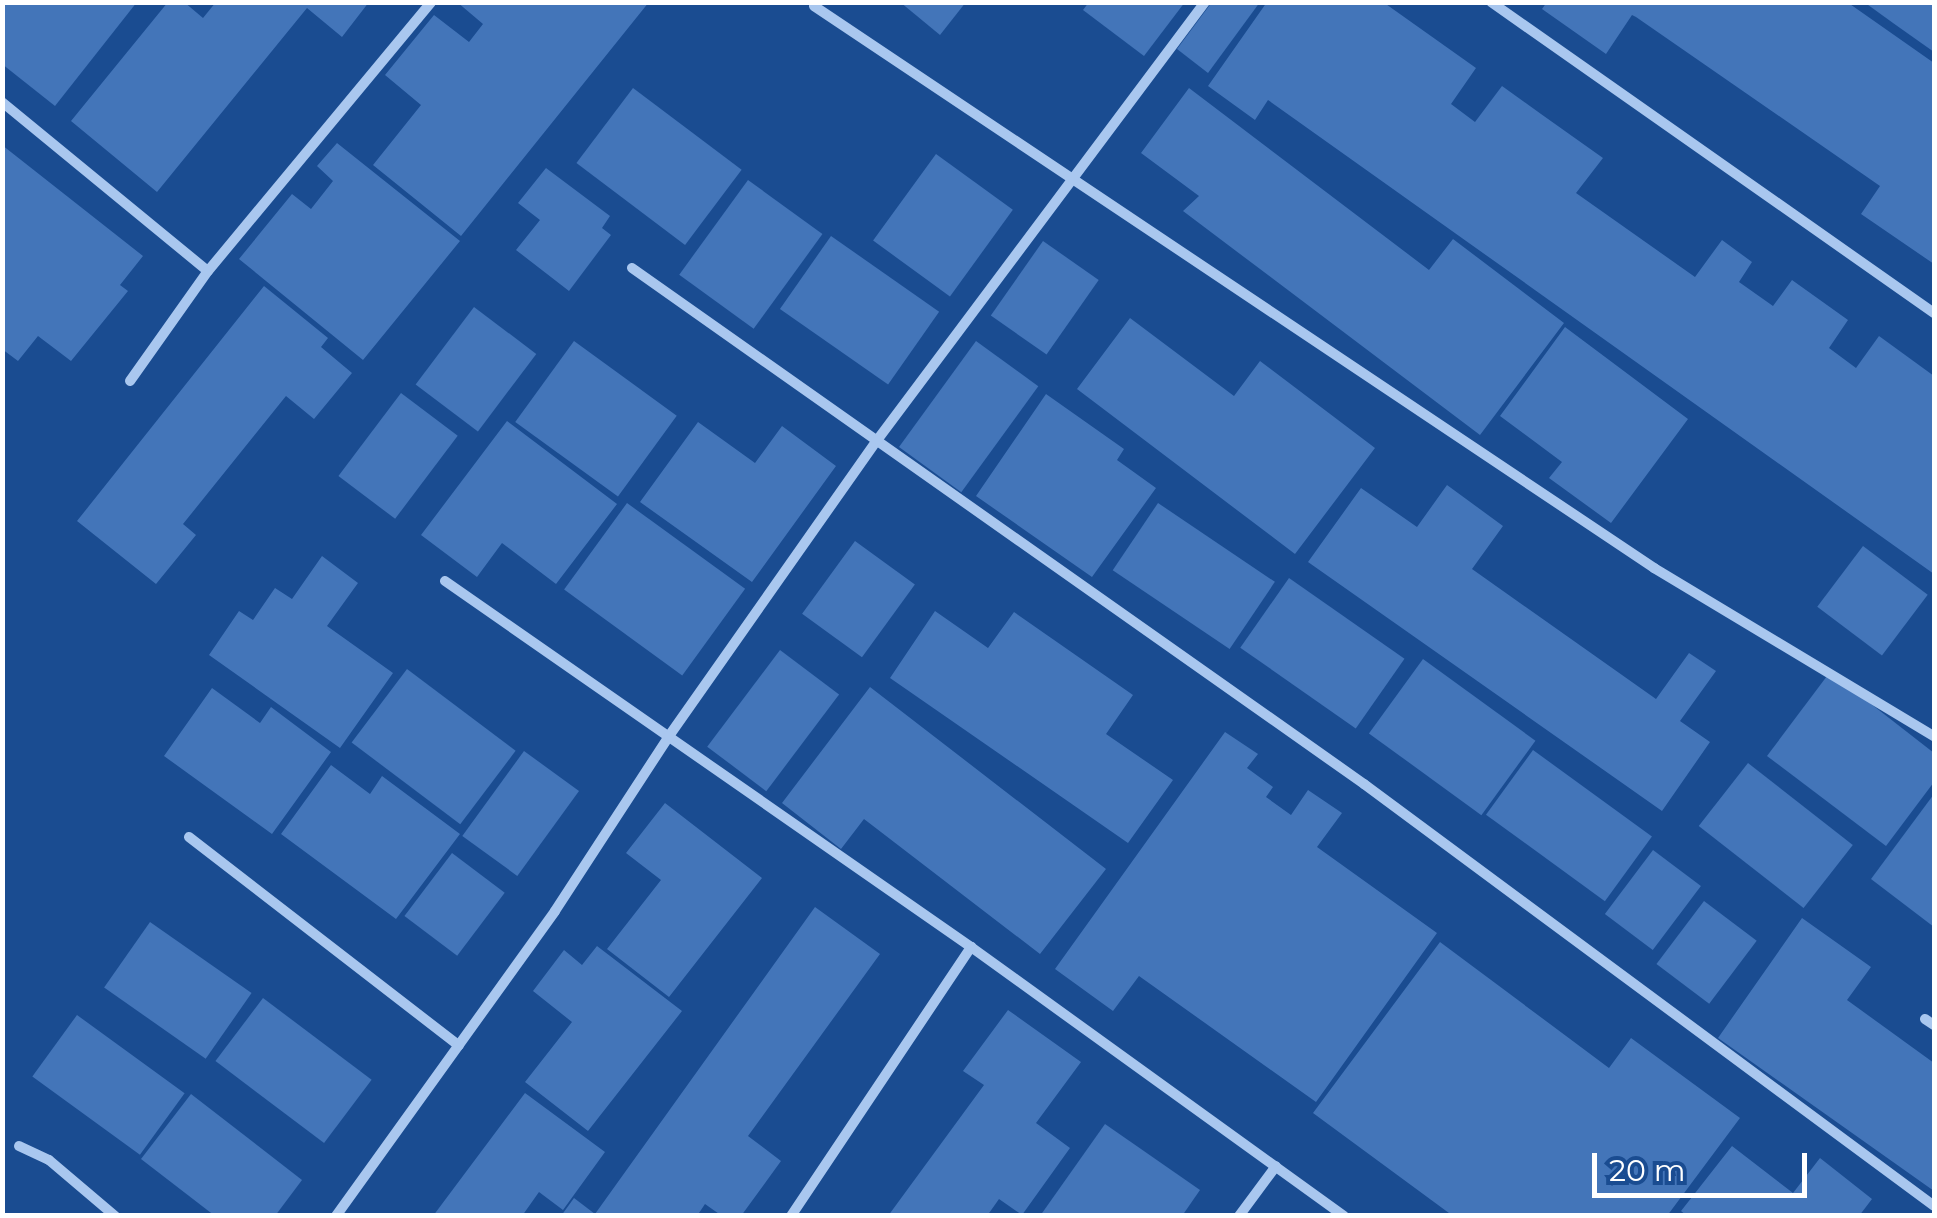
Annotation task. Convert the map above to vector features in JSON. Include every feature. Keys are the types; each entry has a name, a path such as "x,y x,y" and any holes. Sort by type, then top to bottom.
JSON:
{"street":[{"path":"130,381 208,271 431,2"},
{"path":"336,1216 555,911 669,736 878,439 1205,2"},
{"path":"1491,2 1934,314"},
{"path":"814,6 1654,568 1934,736"},
{"path":"2,102 208,271"},
{"path":"632,268 1364,784 1934,1206"},
{"path":"445,581 971,948 1344,1216"},
{"path":"190,837 459,1046"},
{"path":"791,1216 971,948"},
{"path":"19,1146 49,1160 114,1216"},
{"path":"1239,1216 1276,1166"}],"building":[{"path":"6,2 137,2 55,106 2,64 2,7"},
{"path":"168,2 184,2 203,18 216,2 369,2 342,37 307,8 157,192 71,121"},
{"path":"457,2 649,2 461,236 373,165 421,105 385,75 434,15 469,42 483,24"},
{"path":"900,2 966,2 940,35"},
{"path":"1089,2 1185,2 1144,56 1083,10"},
{"path":"1212,2 1260,2 1208,73 1177,49"},
{"path":"1267,2 1383,2 1476,68 1451,104 1475,122 1502,86 1603,158 1576,193 1695,277 1722,240 1752,262 1739,282 1773,306 1792,280 1848,320 1829,348 1856,368 1879,336 1934,376 1934,574 1268,100 1255,120 1208,86"},
{"path":"1547,2 1847,2 1934,63 1934,264 1861,214 1880,186 1636,17 1632,15 1606,54 1542,9"},
{"path":"1864,2 1934,2 1934,52 1893,23"},
{"path":"633,88 742,170 685,245 576,163"},
{"path":"1189,88 1429,270 1453,239 1564,323 1480,435 1183,211 1199,196 1141,153"},
{"path":"337,143 460,241 363,360 239,259 292,194 311,209 333,181 317,166"},
{"path":"2,145 143,256 120,285 128,291 71,361 38,336 18,361 2,349"},
{"path":"936,154 1013,210 950,296 873,241"},
{"path":"546,168 610,216 602,228 611,235 569,291 516,250 540,220 518,203"},
{"path":"748,180 822,234 754,329 679,275"},
{"path":"831,236 939,312 888,385 780,309"},
{"path":"1043,241 1099,280 1047,355 991,316"},
{"path":"264,286 328,338 321,347 352,373 314,419 286,396 183,524 196,535 156,584 77,521"},
{"path":"474,307 536,354 478,431 416,384"},
{"path":"1130,318 1234,396 1260,361 1375,448 1295,554 1077,389"},
{"path":"1565,327 1688,419 1611,523 1549,478 1562,462 1500,416"},
{"path":"574,341 677,416 618,497 515,422"},
{"path":"976,341 1038,386 961,492 899,447"},
{"path":"401,393 458,436 395,519 338,476"},
{"path":"1046,394 1124,449 1117,460 1156,488 1092,577 976,496"},
{"path":"507,421 617,504 556,584 502,543 477,577 421,535"},
{"path":"698,422 755,463 782,426 836,466 752,582 640,502"},
{"path":"1447,485 1503,526 1472,569 1656,699 1689,653 1716,671 1680,721 1710,742 1662,811 1308,562 1361,488 1417,527"},
{"path":"627,503 745,589 682,675 564,590"},
{"path":"1158,503 1275,582 1230,649 1113,570"},
{"path":"855,541 915,584 862,657 802,614"},
{"path":"1863,546 1928,595 1882,655 1817,607"},
{"path":"322,556 358,583 327,626 393,673 340,748 209,655 239,611 253,620 275,588 292,599"},
{"path":"1289,578 1405,659 1356,729 1240,648"},
{"path":"935,611 988,648 1014,612 1133,695 1106,734 1173,780 1128,843 890,678"},
{"path":"780,650 839,695 766,791 707,747"},
{"path":"1423,659 1535,741 1481,815 1369,733"},
{"path":"407,669 516,751 460,824 352,742"},
{"path":"1830,672 1934,753 1934,782 1886,846 1767,756"},
{"path":"870,687 1106,869 1040,954 864,819 841,849 782,803"},
{"path":"212,688 260,723 271,707 331,752 272,834 164,756"},
{"path":"1225,732 1258,754 1247,768 1273,787 1266,797 1291,815 1308,790 1342,813 1317,847 1437,933 1316,1102 1139,976 1113,1011 1055,969"},
{"path":"1533,750 1652,836 1605,901 1486,815"},
{"path":"524,751 579,791 517,876 462,836"},
{"path":"1748,763 1853,845 1804,908 1699,826"},
{"path":"331,765 370,794 382,776 460,834 396,919 281,834"},
{"path":"1934,794 1934,927 1871,879"},
{"path":"665,803 762,878 669,997 607,949 661,880 626,853"},
{"path":"1653,850 1701,886 1653,950 1605,914"},
{"path":"452,853 505,893 457,956 404,916"},
{"path":"1704,901 1757,941 1709,1004 1656,964"},
{"path":"815,907 880,954 748,1136 781,1161 741,1216 722,1216 705,1204 697,1216 561,1216 574,1198 595,1214"},
{"path":"1802,918 1871,967 1847,1000 1934,1063 1934,1191 1718,1038"},
{"path":"150,922 252,993 206,1059 104,988"},
{"path":"1440,942 1609,1068 1631,1038 1740,1118 1667,1216 1453,1216 1313,1113"},
{"path":"597,946 682,1011 588,1131 525,1082 572,1022 533,991 564,950 582,965"},
{"path":"263,998 372,1080 324,1143 215,1061"},
{"path":"1008,1010 1081,1062 1036,1123 1070,1148 1022,1215 999,1199 987,1216 888,1216 984,1085 963,1071"},
{"path":"77,1015 185,1093 140,1155 32,1076"},
{"path":"525,1093 605,1152 563,1210 539,1192 522,1216 433,1216"},
{"path":"191,1094 302,1180 275,1216 215,1216 141,1159"},
{"path":"1105,1124 1200,1190 1182,1216 1040,1216"},
{"path":"1732,1146 1793,1193 1820,1158 1872,1199 1859,1216 1687,1216 1681,1211"}]}
